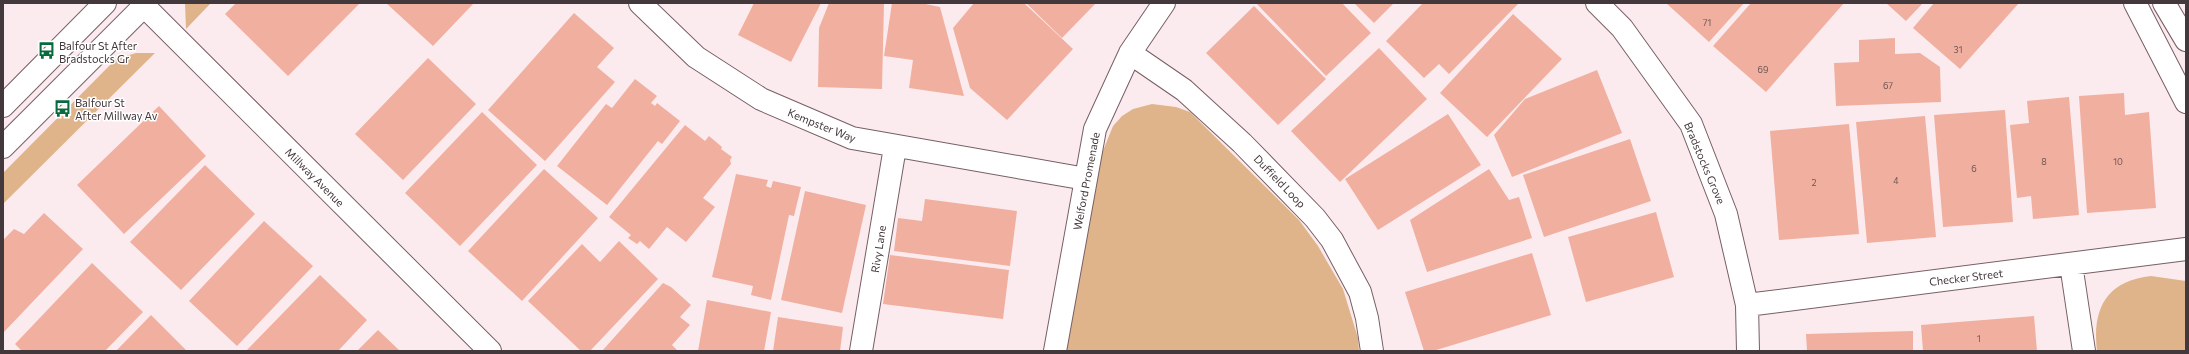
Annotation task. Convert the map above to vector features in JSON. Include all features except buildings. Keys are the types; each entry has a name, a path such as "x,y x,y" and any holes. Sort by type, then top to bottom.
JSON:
{"street":[{"path":"3,106 105,3"},
{"name":"Welford Promenade","path":"1055,351 1095,129 1130,53 1149,22 1164,3"},
{"name":"Bradstocks Grove","path":"1597,3 1622,28 1691,124 1726,214 1747,305 1748,351"},
{"path":"2135,3 2186,102"},
{"path":"2164,3 2186,40"},
{"path":"3,147 144,4"},
{"name":"Millway Avenue","path":"144,4 490,351"},
{"name":"Kempster Way","path":"647,5 696,57 761,100 852,138 895,147 1086,179"},
{"name":"Duffield Loop","path":"1130,53 1184,90 1242,143 1315,218 1332,240 1360,292 1367,318 1372,351"},
{"name":"Rivy Lane","path":"861,351 895,147"},
{"name":"Checker Street","path":"1747,305 1788,298 2186,249"},
{"path":"2071,264 2084,351"}],"shaded area":[{"path":"185,3 211,3 186,29"},
{"path":"136,53 155,53 3,204 3,173 116,59"},
{"path":"1152,104 1176,107 1190,112 1299,220 1318,246 1343,289 1358,338 1359,351 1065,351 1098,163 1113,126 1122,116 1133,109"},
{"path":"2151,276 2186,281 2186,351 2097,351 2097,322 2100,310 2105,300 2113,291 2123,284 2136,279"}],"place":[{"name":"Balfour St After Bradstocks Gr","path":"46,51"},
{"name":"Balfour St After Millway Av","path":"62,108"}]}
